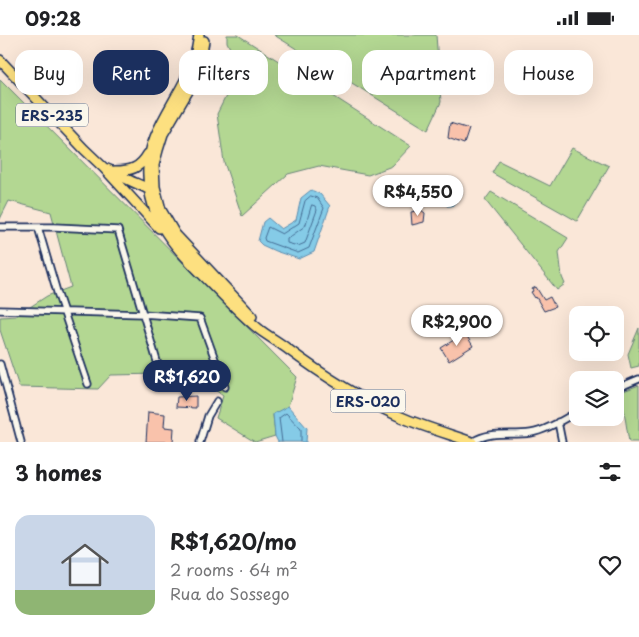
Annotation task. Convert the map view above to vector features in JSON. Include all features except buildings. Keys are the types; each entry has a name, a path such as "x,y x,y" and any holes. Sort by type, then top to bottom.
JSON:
{"main road":[{"name":"ERS-020","path":"199,35 194,60 187,77 163,120 150,152 148,175 153,193 174,234 274,340"},
{"name":"ERS-020","path":"204,35 200,64 184,100 163,135 154,165 153,193 155,213 165,233 188,260 233,306 260,330 318,372 363,398 406,419 472,442"},
{"name":"ERS-235","path":"0,61 165,233"},
{"path":"115,171 130,171 138,167 144,162 150,152"},
{"name":"ERS-235","path":"104,168 115,171 122,177 144,185 153,193"},
{"path":"126,192 138,197 153,193"}],"street":[{"path":"0,227 118,230 164,385"},
{"path":"38,227 63,311 88,384"},
{"path":"0,310 143,314 200,318 225,387"},
{"path":"0,364 21,442"},
{"path":"624,385 639,379"},
{"path":"200,442 208,416 217,401"},
{"path":"472,442 478,438 496,434 532,433 569,416"},
{"path":"558,422 562,442"}],"green space":[{"path":"227,35 238,35 261,50 231,50 227,42"},
{"path":"274,35 436,35 437,50 362,50 362,89 352,83 352,50 298,50"},
{"path":"268,54 278,61 278,95 332,95 411,146 392,166 368,175 319,166 288,174 242,216 224,162 217,114 226,95 268,95"},
{"path":"0,79 297,377 288,406 273,415 275,436 255,442 216,418 223,396 201,379 161,374 111,375 98,389 19,387 0,330 0,317 16,316 47,296 71,287 51,212 9,201 0,219"},
{"path":"371,95 440,95 441,102 428,130"},
{"path":"572,148 609,166 577,221 492,173 499,161 550,186"},
{"path":"491,192 568,238 559,252 562,277 565,284 557,290 485,200"},
{"path":"639,328 639,366 631,368 628,354"},
{"path":"639,385 639,442 629,442 624,411 624,391"}],"water":[{"path":"444,184 451,184 461,189 462,194 452,206 447,206 440,196 441,188"},
{"path":"311,190 320,194 330,206 314,252 299,259 262,245 258,241 263,222 268,218 281,229 296,220 301,198"},
{"path":"288,406 307,428 306,442 278,442 275,436 273,414"}]}
